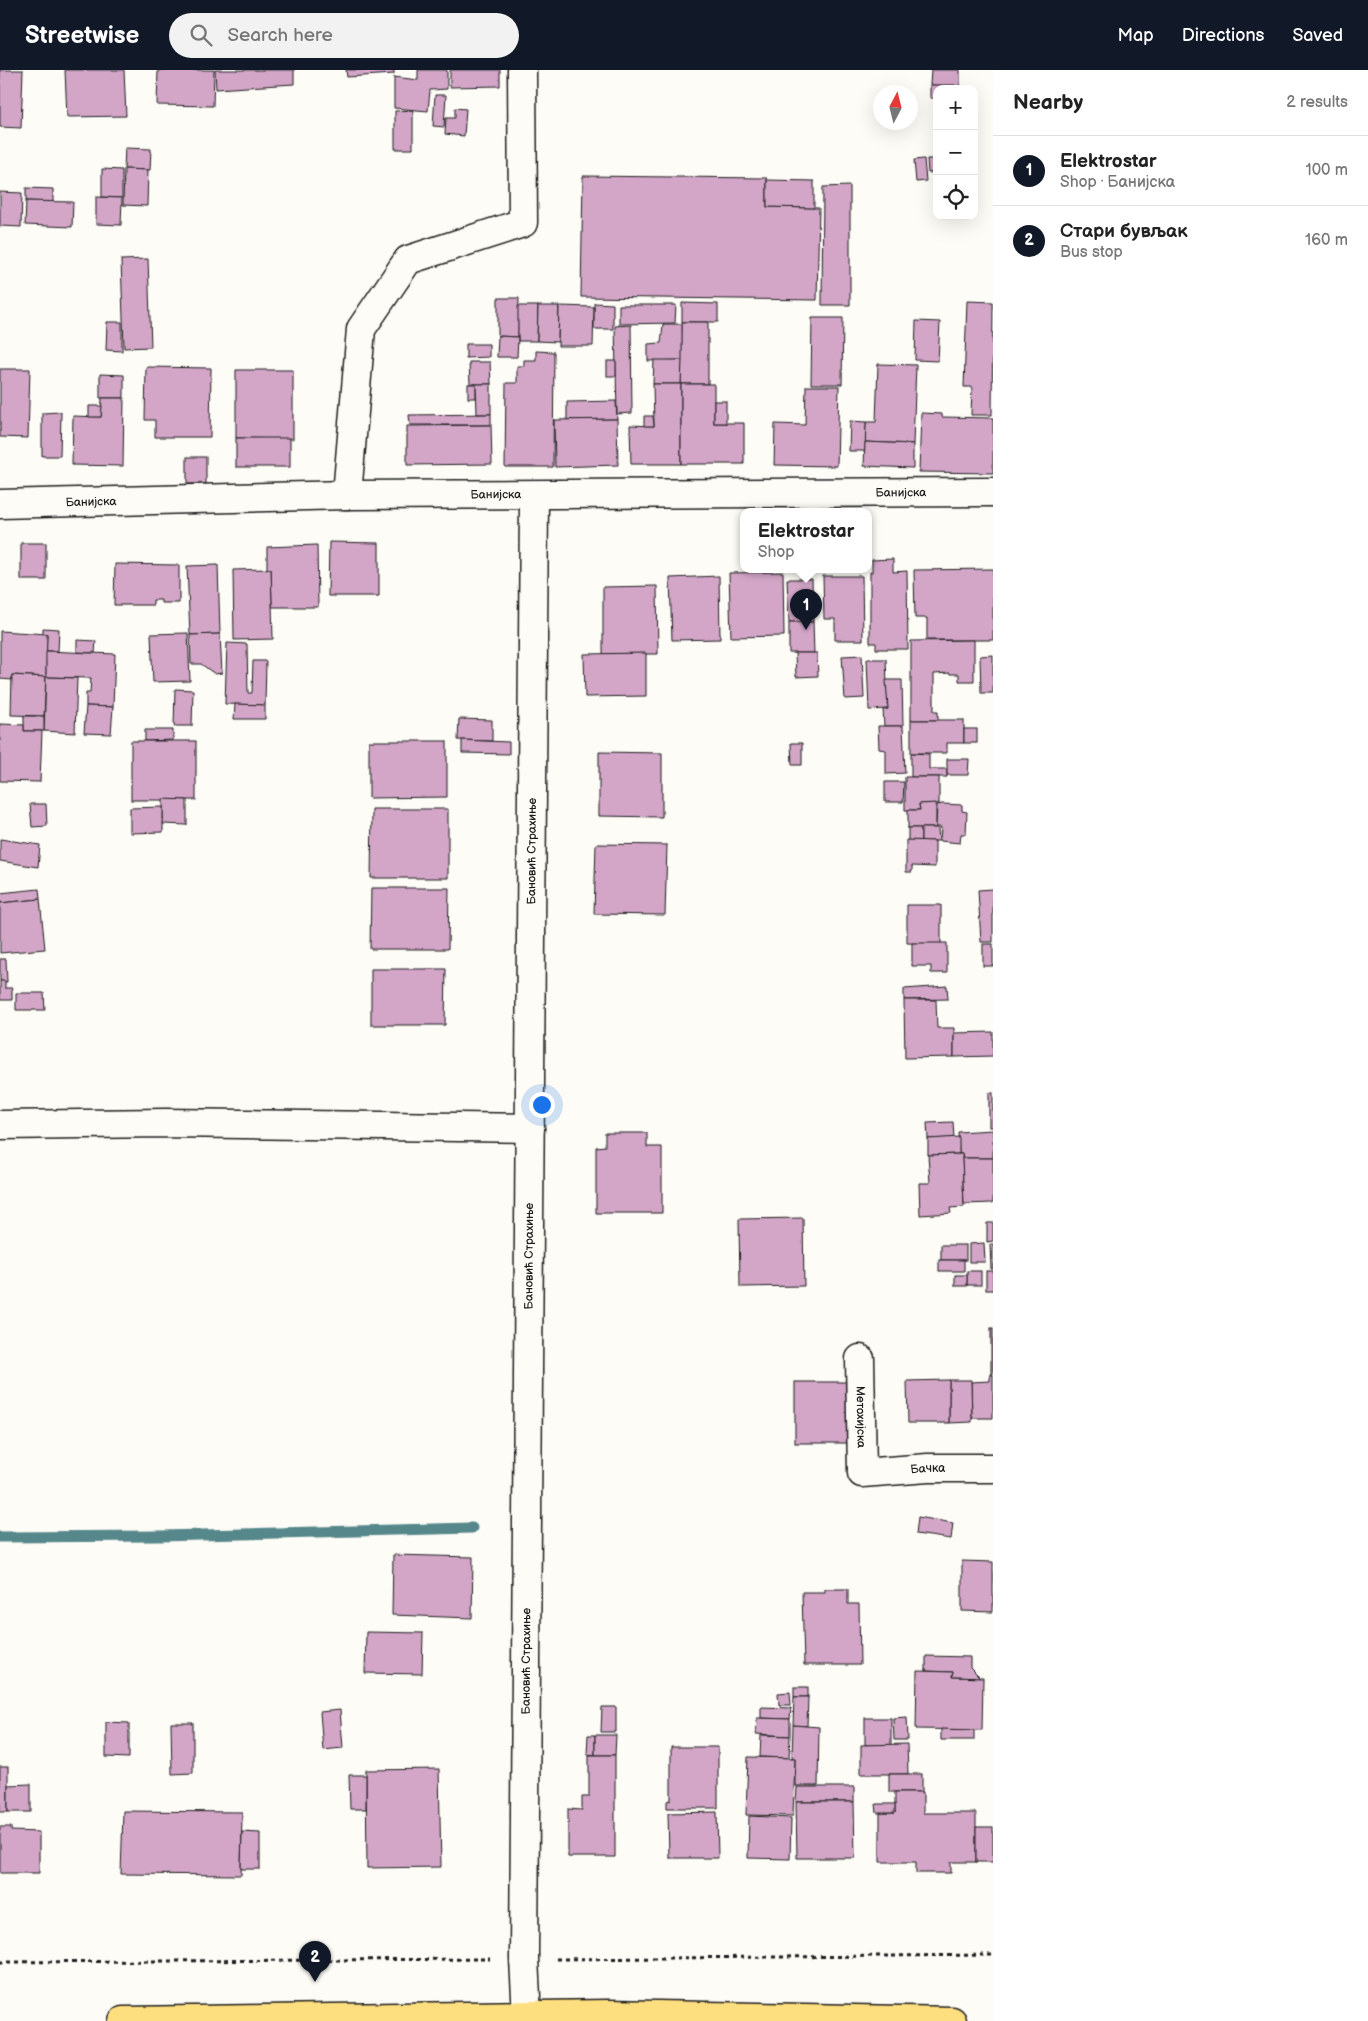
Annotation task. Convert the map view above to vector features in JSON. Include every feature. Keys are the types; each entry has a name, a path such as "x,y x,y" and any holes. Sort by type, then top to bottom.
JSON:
{"main road":[{"path":"123,2021 608,2014 952,2021"}],"street":[{"path":"347,495 361,328 408,260 523,223 522,70"},
{"name":"Банијска","path":"0,504 347,495 534,496 993,492"},
{"name":"Бановић Страхиње","path":"527,2016 524,1951 534,496"},
{"path":"0,1125 165,1123 530,1128"},
{"name":"Метохијска","path":"860,1359 862,1473"},
{"name":"Бачка","path":"862,1473 928,1468 993,1468"}],"building":[{"path":"0,70 23,70 21,128 0,127"},
{"path":"65,70 124,70 126,116 67,117"},
{"path":"158,70 214,70 213,106 157,105"},
{"path":"215,70 294,70 294,84 216,89"},
{"path":"346,70 394,70 394,74 347,77"},
{"path":"418,70 447,70 447,89 430,90 428,111 394,108 394,77 418,80"},
{"path":"450,70 500,70 500,86 450,87"},
{"path":"931,70 960,70 960,85 930,85"},
{"path":"930,85 933,85 933,98 930,98"},
{"path":"435,95 446,95 444,127 433,126"},
{"path":"455,108 466,109 464,136 445,134 446,118 455,118"},
{"path":"413,110 413,149 395,149 395,111"},
{"path":"125,148 151,149 150,170 124,169"},
{"path":"924,159 926,181 916,182 914,160"},
{"path":"927,159 933,159 933,172 928,173"},
{"path":"102,169 122,170 122,198 102,197"},
{"path":"124,169 148,170 147,206 123,205"},
{"path":"583,176 767,178 767,207 819,208 817,300 581,297"},
{"path":"767,180 814,181 814,208 767,207"},
{"path":"850,186 850,305 822,305 823,187"},
{"path":"26,188 53,189 53,202 26,201"},
{"path":"0,192 22,193 21,227 0,226"},
{"path":"96,197 122,198 121,225 96,224"},
{"path":"26,201 73,202 72,227 25,225"},
{"path":"148,259 151,347 124,348 121,260"},
{"path":"498,298 519,298 518,337 498,336"},
{"path":"967,301 993,302 992,415 971,415 972,387 964,387"},
{"path":"594,303 613,304 613,329 594,329"},
{"path":"682,303 718,304 718,322 682,322"},
{"path":"619,305 676,305 675,323 619,324"},
{"path":"518,306 538,306 537,341 518,341"},
{"path":"538,306 559,306 558,342 537,341"},
{"path":"559,306 594,307 593,346 558,346"},
{"path":"812,318 843,318 842,384 811,384"},
{"path":"916,321 940,322 938,361 915,360"},
{"path":"107,322 122,322 122,351 106,350"},
{"path":"682,322 708,322 708,384 681,384"},
{"path":"663,324 682,324 682,360 648,361 648,344 661,343"},
{"path":"631,325 632,413 617,414 615,326"},
{"path":"498,336 518,337 517,357 497,357"},
{"path":"466,344 489,344 489,357 466,358"},
{"path":"536,351 554,352 553,467 505,467 506,383 517,383 517,366 524,366 524,360 536,360"},
{"path":"654,360 682,360 681,384 653,384"},
{"path":"607,361 616,361 616,376 607,376"},
{"path":"469,362 490,362 491,384 470,384"},
{"path":"878,364 916,365 913,444 865,442 866,422 876,422"},
{"path":"146,367 211,368 210,437 155,437 155,420 145,420"},
{"path":"0,369 30,369 28,438 0,437"},
{"path":"236,370 293,370 293,439 236,438"},
{"path":"100,374 124,375 124,398 100,398"},
{"path":"468,384 476,384 476,398 468,398"},
{"path":"476,384 491,384 491,414 477,414"},
{"path":"653,384 681,384 681,464 631,464 630,425 654,426"},
{"path":"681,384 714,384 714,423 744,423 744,464 681,464"},
{"path":"806,386 839,386 837,466 774,465 775,424 805,425"},
{"path":"102,398 124,398 123,466 72,465 73,416 101,417"},
{"path":"616,401 617,419 567,420 567,402"},
{"path":"714,401 726,401 726,423 714,423"},
{"path":"89,406 102,406 101,417 89,417"},
{"path":"61,412 60,456 42,456 42,413"},
{"path":"921,413 942,414 942,417 993,418 993,473 919,472"},
{"path":"491,414 491,425 410,425 409,415"},
{"path":"644,416 653,416 654,426 644,426"},
{"path":"617,419 618,465 555,467 554,420"},
{"path":"850,421 866,422 865,451 849,451"},
{"path":"491,425 492,464 407,465 407,426"},
{"path":"236,438 290,438 290,467 236,467"},
{"path":"865,442 913,444 913,468 864,466"},
{"path":"187,457 206,457 206,484 187,484"},
{"path":"329,542 379,543 379,596 328,596"},
{"path":"21,543 46,543 46,580 21,580"},
{"path":"317,545 318,607 272,607 271,569 267,569 267,547"},
{"path":"893,559 893,572 907,571 908,649 876,649 876,643 870,643 870,573 872,573 872,560"},
{"path":"115,564 179,565 179,603 161,603 161,600 153,600 153,605 114,605"},
{"path":"218,565 220,634 190,635 187,566"},
{"path":"271,569 273,639 234,640 233,570"},
{"path":"993,569 993,640 927,640 927,618 915,618 914,570"},
{"path":"729,573 783,573 784,636 731,637"},
{"path":"719,576 720,639 672,640 670,578"},
{"path":"823,576 862,576 863,640 835,640 835,619 824,619"},
{"path":"787,579 812,579 813,622 789,622"},
{"path":"657,586 658,654 603,654 603,587"},
{"path":"789,622 813,622 814,653 789,653"},
{"path":"43,628 59,629 58,651 46,651 47,634 43,633"},
{"path":"0,631 47,634 46,677 12,675 12,680 0,679"},
{"path":"188,633 190,681 153,682 151,634"},
{"path":"220,634 222,673 215,674 201,664 191,664 190,635"},
{"path":"77,640 96,641 95,653 77,652"},
{"path":"974,640 974,681 959,681 959,674 934,674 934,711 938,711 938,720 911,720 911,641"},
{"path":"227,643 247,644 248,693 252,693 253,661 266,661 265,705 225,704"},
{"path":"46,651 115,654 113,707 86,706 86,693 90,693 91,678 46,677"},
{"path":"646,653 646,696 585,697 584,654"},
{"path":"795,653 817,653 818,676 796,677"},
{"path":"862,655 864,698 845,699 842,656"},
{"path":"993,655 993,693 981,693 980,656"},
{"path":"867,659 886,659 888,709 869,710"},
{"path":"12,675 46,677 44,716 11,715"},
{"path":"46,677 77,678 75,733 44,731"},
{"path":"886,680 902,680 903,726 884,726 883,710 888,709"},
{"path":"175,689 193,690 192,726 174,726"},
{"path":"235,704 265,705 265,719 234,719"},
{"path":"86,706 113,707 111,734 84,733"},
{"path":"24,716 44,716 44,731 24,731"},
{"path":"459,719 492,720 492,741 458,740"},
{"path":"911,720 964,720 964,743 947,743 947,753 911,753"},
{"path":"0,724 24,725 24,731 42,731 40,782 0,781"},
{"path":"878,726 903,726 905,773 886,774 886,750 879,749"},
{"path":"964,729 977,729 977,743 964,743"},
{"path":"145,730 173,730 173,740 145,741"},
{"path":"462,740 509,742 509,754 462,753"},
{"path":"131,741 196,741 196,800 131,800"},
{"path":"369,741 447,741 447,797 369,798"},
{"path":"791,743 802,743 802,765 792,765"},
{"path":"599,752 662,753 662,817 599,816"},
{"path":"911,753 929,754 929,769 947,769 947,777 911,777"},
{"path":"947,759 969,759 968,775 947,775"},
{"path":"905,777 939,777 939,804 919,804 920,810 905,810"},
{"path":"885,782 904,782 903,802 885,802"},
{"path":"163,799 187,800 187,825 163,824"},
{"path":"936,803 936,828 908,828 908,810 920,810 919,804"},
{"path":"30,804 46,804 47,826 32,827"},
{"path":"937,805 962,805 962,811 967,812 966,834 961,834 960,843 940,841 941,827 936,827"},
{"path":"163,807 163,832 130,833 130,808"},
{"path":"372,809 448,809 448,878 371,878"},
{"path":"908,828 921,828 921,841 908,841"},
{"path":"921,828 938,828 939,841 921,841"},
{"path":"0,839 40,845 38,867 0,861"},
{"path":"906,840 935,841 935,867 912,866 912,872 906,872"},
{"path":"596,844 667,845 665,915 594,914"},
{"path":"371,888 449,888 448,949 370,949"},
{"path":"39,889 40,899 0,903 0,893"},
{"path":"993,889 993,942 981,942 978,890"},
{"path":"40,899 45,949 0,953 0,903"},
{"path":"907,905 941,905 941,944 907,943"},
{"path":"912,943 947,943 947,973 931,973 931,966 912,966"},
{"path":"983,944 993,944 993,966 983,966"},
{"path":"0,959 6,959 7,982 0,981"},
{"path":"371,969 446,969 445,1025 371,1025"},
{"path":"0,981 5,981 5,988 12,988 12,1000 0,1000"},
{"path":"947,986 948,999 904,1000 904,989"},
{"path":"16,993 44,993 45,1010 16,1010"},
{"path":"904,1000 936,1000 937,1028 954,1028 954,1057 905,1058"},
{"path":"993,1032 993,1056 954,1057 954,1033"},
{"path":"989,1093 993,1093 993,1127 989,1127"},
{"path":"953,1122 954,1138 928,1139 927,1123"},
{"path":"993,1130 993,1158 962,1158 962,1154 959,1154 958,1132"},
{"path":"605,1133 647,1133 647,1147 662,1147 662,1213 596,1213 596,1147 605,1146"},
{"path":"959,1137 959,1154 928,1155 928,1139"},
{"path":"962,1154 964,1207 950,1208 951,1213 920,1215 919,1183 930,1183 928,1155"},
{"path":"962,1158 993,1158 993,1203 964,1204"},
{"path":"803,1218 804,1286 740,1287 739,1219"},
{"path":"987,1223 993,1223 993,1241 987,1242"},
{"path":"984,1243 985,1262 969,1262 969,1244"},
{"path":"990,1244 993,1244 993,1269 991,1269"},
{"path":"941,1245 966,1245 966,1260 941,1260"},
{"path":"939,1260 964,1260 964,1271 939,1271"},
{"path":"967,1271 981,1271 981,1285 967,1285"},
{"path":"986,1271 993,1271 993,1290 986,1290"},
{"path":"955,1275 967,1275 967,1286 955,1286"},
{"path":"991,1328 993,1328 993,1374 991,1374"},
{"path":"990,1375 993,1375 993,1418 972,1418 971,1382 990,1381"},
{"path":"949,1380 971,1380 972,1422 949,1423"},
{"path":"949,1380 949,1423 908,1423 907,1381"},
{"path":"795,1382 859,1382 859,1443 795,1443"},
{"path":"918,1517 953,1523 951,1539 916,1534"},
{"path":"393,1555 473,1557 472,1618 392,1615"},
{"path":"962,1561 993,1562 993,1612 962,1611"},
{"path":"825,1589 848,1589 848,1604 859,1604 860,1665 804,1665 802,1592 825,1592"},
{"path":"366,1632 423,1633 422,1674 365,1673"},
{"path":"926,1656 970,1657 970,1668 980,1678 952,1677 953,1672 926,1671"},
{"path":"917,1671 953,1672 952,1677 983,1678 982,1730 916,1729"},
{"path":"794,1687 808,1687 808,1697 794,1697"},
{"path":"790,1692 791,1705 779,1705 778,1693"},
{"path":"794,1697 808,1697 807,1726 793,1725"},
{"path":"602,1707 616,1707 616,1732 601,1732"},
{"path":"761,1707 791,1708 790,1719 761,1718"},
{"path":"340,1710 343,1748 323,1750 320,1712"},
{"path":"907,1717 908,1740 894,1740 893,1718"},
{"path":"757,1718 790,1719 790,1736 756,1734"},
{"path":"865,1718 891,1718 891,1745 865,1745"},
{"path":"106,1722 129,1723 129,1758 106,1757"},
{"path":"171,1723 193,1723 193,1773 172,1774"},
{"path":"793,1725 819,1727 818,1786 795,1786 795,1758 792,1758"},
{"path":"941,1729 974,1730 974,1740 941,1740"},
{"path":"588,1735 595,1735 595,1755 587,1754"},
{"path":"595,1735 616,1735 615,1755 595,1755"},
{"path":"761,1735 790,1736 789,1758 760,1757"},
{"path":"907,1744 908,1774 861,1774 861,1745"},
{"path":"671,1747 718,1747 718,1808 667,1808 667,1801 671,1800"},
{"path":"589,1755 615,1755 615,1857 568,1857 568,1809 582,1810 582,1797 589,1797"},
{"path":"748,1757 795,1758 793,1816 746,1815"},
{"path":"0,1767 8,1767 8,1812 0,1812"},
{"path":"439,1769 441,1867 367,1868 366,1770"},
{"path":"889,1774 922,1774 922,1792 889,1792"},
{"path":"349,1775 366,1775 366,1809 350,1809"},
{"path":"31,1784 31,1812 8,1812 8,1785"},
{"path":"797,1787 854,1787 854,1802 796,1802"},
{"path":"895,1792 923,1792 923,1813 976,1813 976,1862 951,1862 951,1873 916,1873 916,1862 880,1862 880,1813 895,1813"},
{"path":"796,1802 854,1802 855,1858 797,1858"},
{"path":"876,1804 895,1804 895,1813 877,1813"},
{"path":"123,1811 242,1812 241,1875 121,1874"},
{"path":"717,1812 718,1858 669,1858 668,1813"},
{"path":"749,1816 791,1818 790,1859 748,1858"},
{"path":"0,1827 11,1827 11,1831 39,1832 39,1873 0,1873"},
{"path":"976,1827 993,1827 993,1862 976,1862"},
{"path":"242,1832 260,1833 260,1869 241,1869"}],"waterway":[{"path":"0,1537 160,1536 472,1528"}],"place":[{"name":"Elektrostar","path":"806,630"},
{"name":"Стари бувљак","path":"315,1982"}]}
